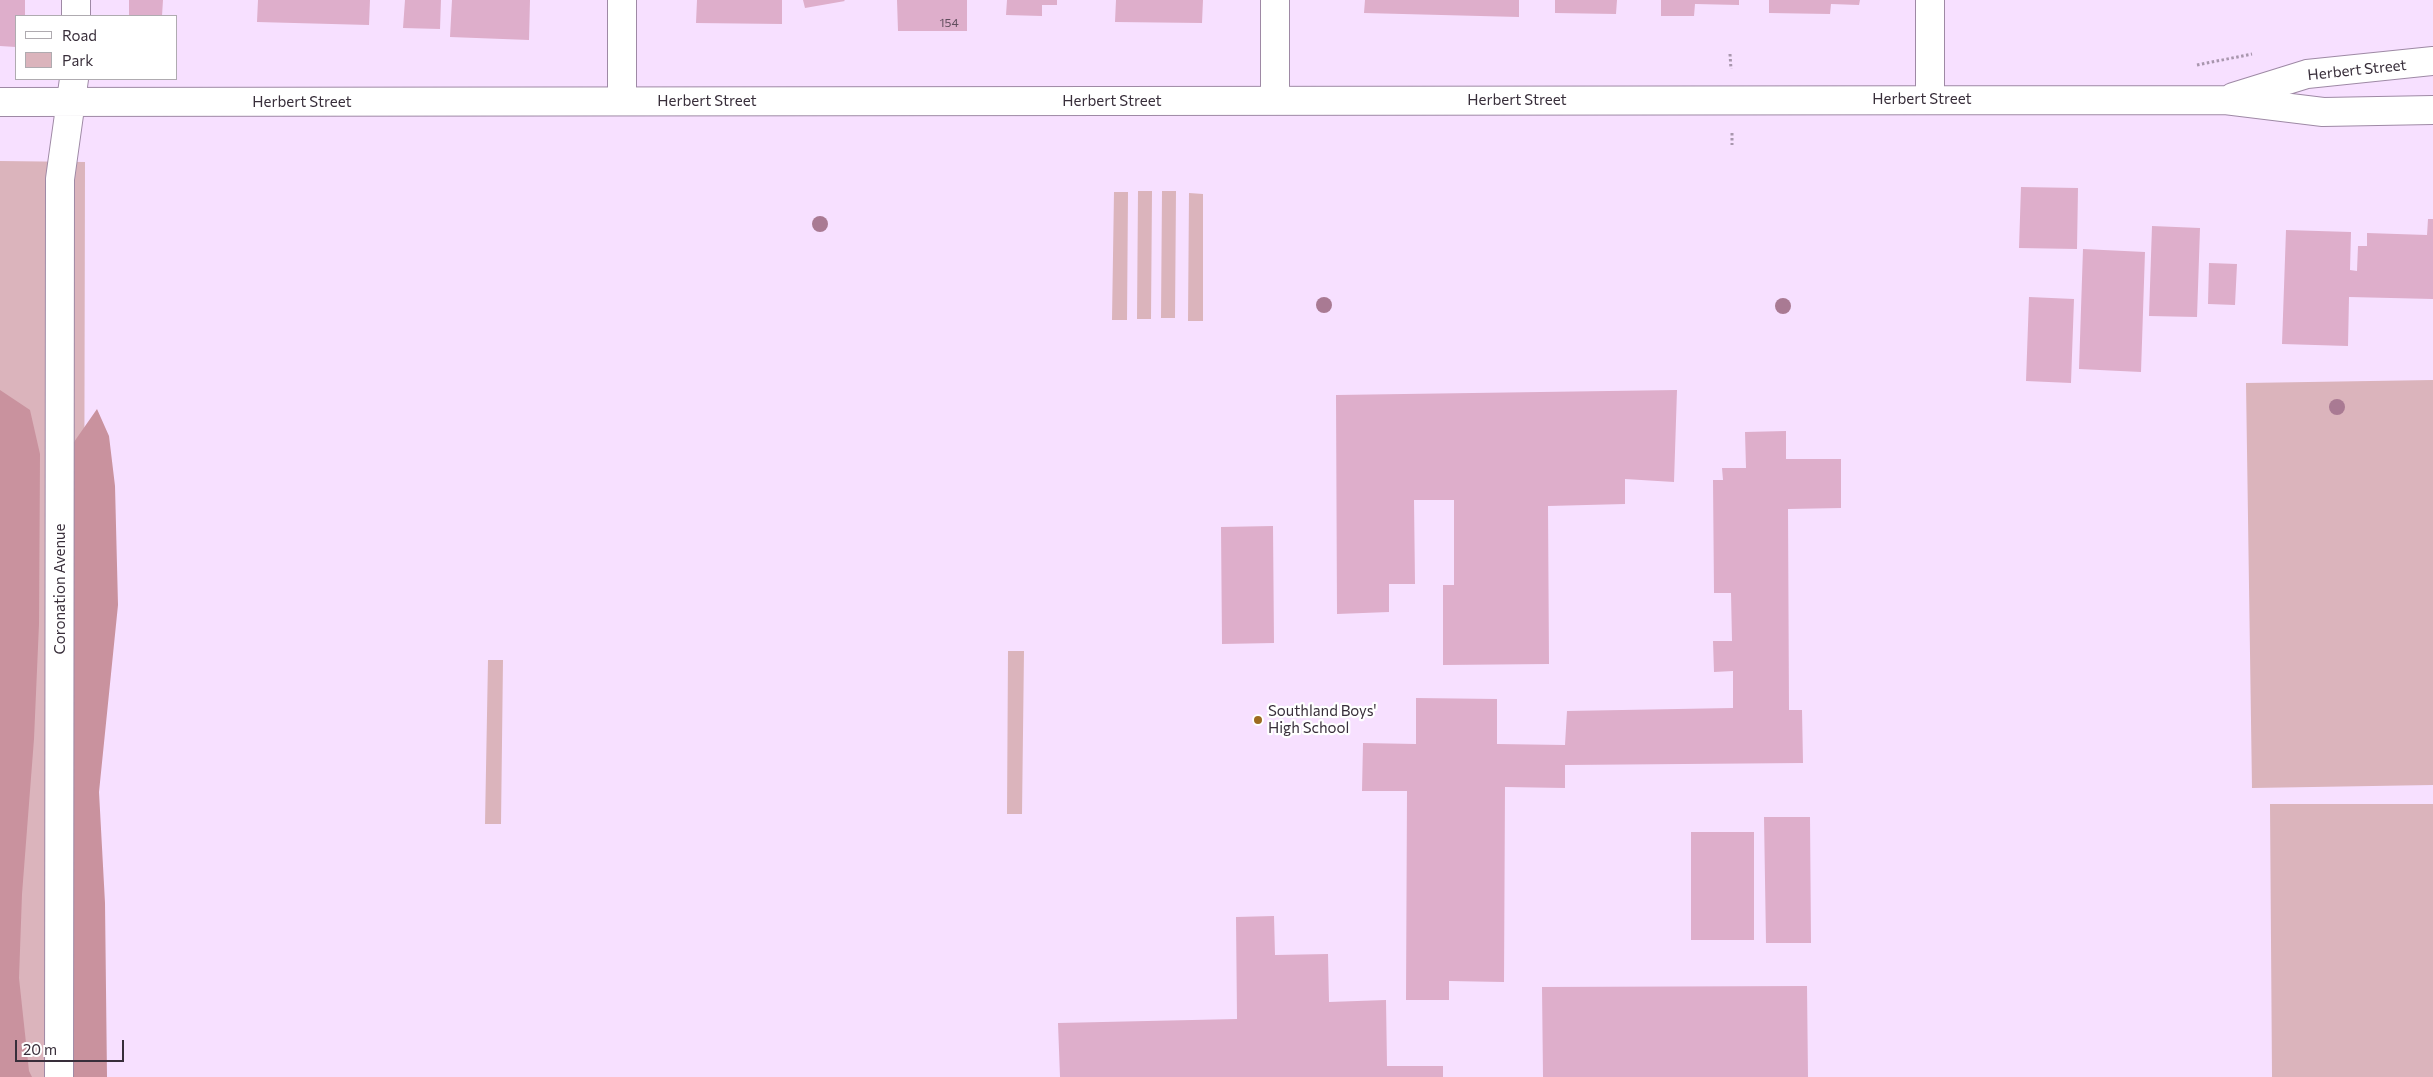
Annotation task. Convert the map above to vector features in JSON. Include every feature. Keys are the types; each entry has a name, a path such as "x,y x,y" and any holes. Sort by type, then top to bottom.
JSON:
{"street":[{"path":"76,0 76,15"},
{"path":"622,0 622,101"},
{"path":"1275,0 1275,101"},
{"path":"1930,0 1930,99"},
{"name":"Herbert Street","path":"2225,100 2307,74 2433,62"},
{"name":"Herbert Street","path":"0,102 73,91 622,101 2225,100 2323,112 2433,110"},
{"name":"Coronation Avenue","path":"59,1077 60,178 73,91"}],"path":[{"path":"1730,54 1731,70"},
{"path":"1732,130 1732,145"}],"green space":[{"path":"0,161 85,162 83,1077 0,1077"},
{"path":"1138,191 1152,191 1151,319 1137,319"},
{"path":"1162,191 1176,191 1175,318 1161,318"},
{"path":"1114,192 1128,192 1127,320 1112,320"},
{"path":"1189,193 1203,194 1203,321 1188,321"},
{"path":"2433,380 2433,785 2252,788 2246,383"},
{"path":"1008,651 1024,651 1022,814 1007,814"},
{"path":"488,660 503,660 501,824 485,824"},
{"path":"2270,804 2433,804 2433,1077 2272,1077"}],"shaded area":[{"path":"0,390 30,410 40,454 39,624 34,739 22,894 19,978 29,1071 32,1077 0,1077"},
{"path":"97,409 109,436 115,486 118,605 99,792 105,903 107,1077 65,1077 73,1058 69,1007 71,532 74,442"}],"building":[{"path":"0,0 25,0 25,15 15,15 15,47 0,46"},
{"path":"129,0 163,0 162,15 129,15"},
{"path":"258,0 370,0 369,25 257,22"},
{"path":"405,0 441,0 440,29 403,28"},
{"path":"452,0 530,0 529,40 450,37"},
{"path":"697,0 782,0 782,24 696,23"},
{"path":"803,0 844,0 845,1 805,8"},
{"path":"897,0 967,0 967,31 898,31"},
{"path":"1007,0 1057,0 1057,5 1042,5 1042,16 1006,15"},
{"path":"1116,0 1203,0 1202,23 1115,22"},
{"path":"1365,0 1519,0 1519,17 1364,13"},
{"path":"1555,0 1617,0 1616,14 1555,13"},
{"path":"1661,0 1739,0 1739,5 1695,4 1694,16 1661,16"},
{"path":"1769,0 1860,0 1859,5 1831,4 1830,14 1769,13"},
{"path":"2021,187 2078,188 2077,249 2019,248"},
{"path":"2428,219 2433,219 2433,299 2349,297 2348,346 2282,344 2286,230 2351,232 2350,270 2357,271 2358,246 2367,246 2367,233 2427,235"},
{"path":"2152,226 2200,228 2197,317 2149,316"},
{"path":"2083,249 2145,252 2141,372 2079,369"},
{"path":"2209,263 2237,264 2235,305 2208,304"},
{"path":"2029,297 2074,299 2071,383 2026,381"},
{"path":"1677,390 1674,482 1625,479 1625,504 1548,506 1549,664 1443,665 1443,585 1454,585 1454,500 1414,500 1415,584 1389,584 1389,612 1337,614 1336,395"},
{"path":"1786,431 1786,459 1841,459 1841,508 1788,509 1789,710 1802,710 1803,763 1565,765 1565,788 1505,787 1504,982 1449,981 1449,1000 1406,1000 1407,791 1362,791 1363,743 1416,744 1416,698 1497,699 1497,744 1565,745 1567,711 1733,708 1733,671 1714,672 1713,641 1732,641 1731,593 1714,593 1713,480 1723,480 1722,468 1746,468 1745,432"},
{"path":"1273,526 1274,643 1222,644 1221,527"},
{"path":"1764,817 1810,817 1811,943 1766,943"},
{"path":"1691,832 1754,832 1754,940 1691,940"},
{"path":"1274,916 1275,955 1328,954 1329,1002 1386,1000 1387,1066 1443,1066 1443,1077 1060,1077 1058,1023 1237,1019 1236,917"},
{"path":"1807,986 1808,1077 1543,1077 1542,987"}],"place":[{"name":"Southland Boys' High School","path":"1258,720"}]}
